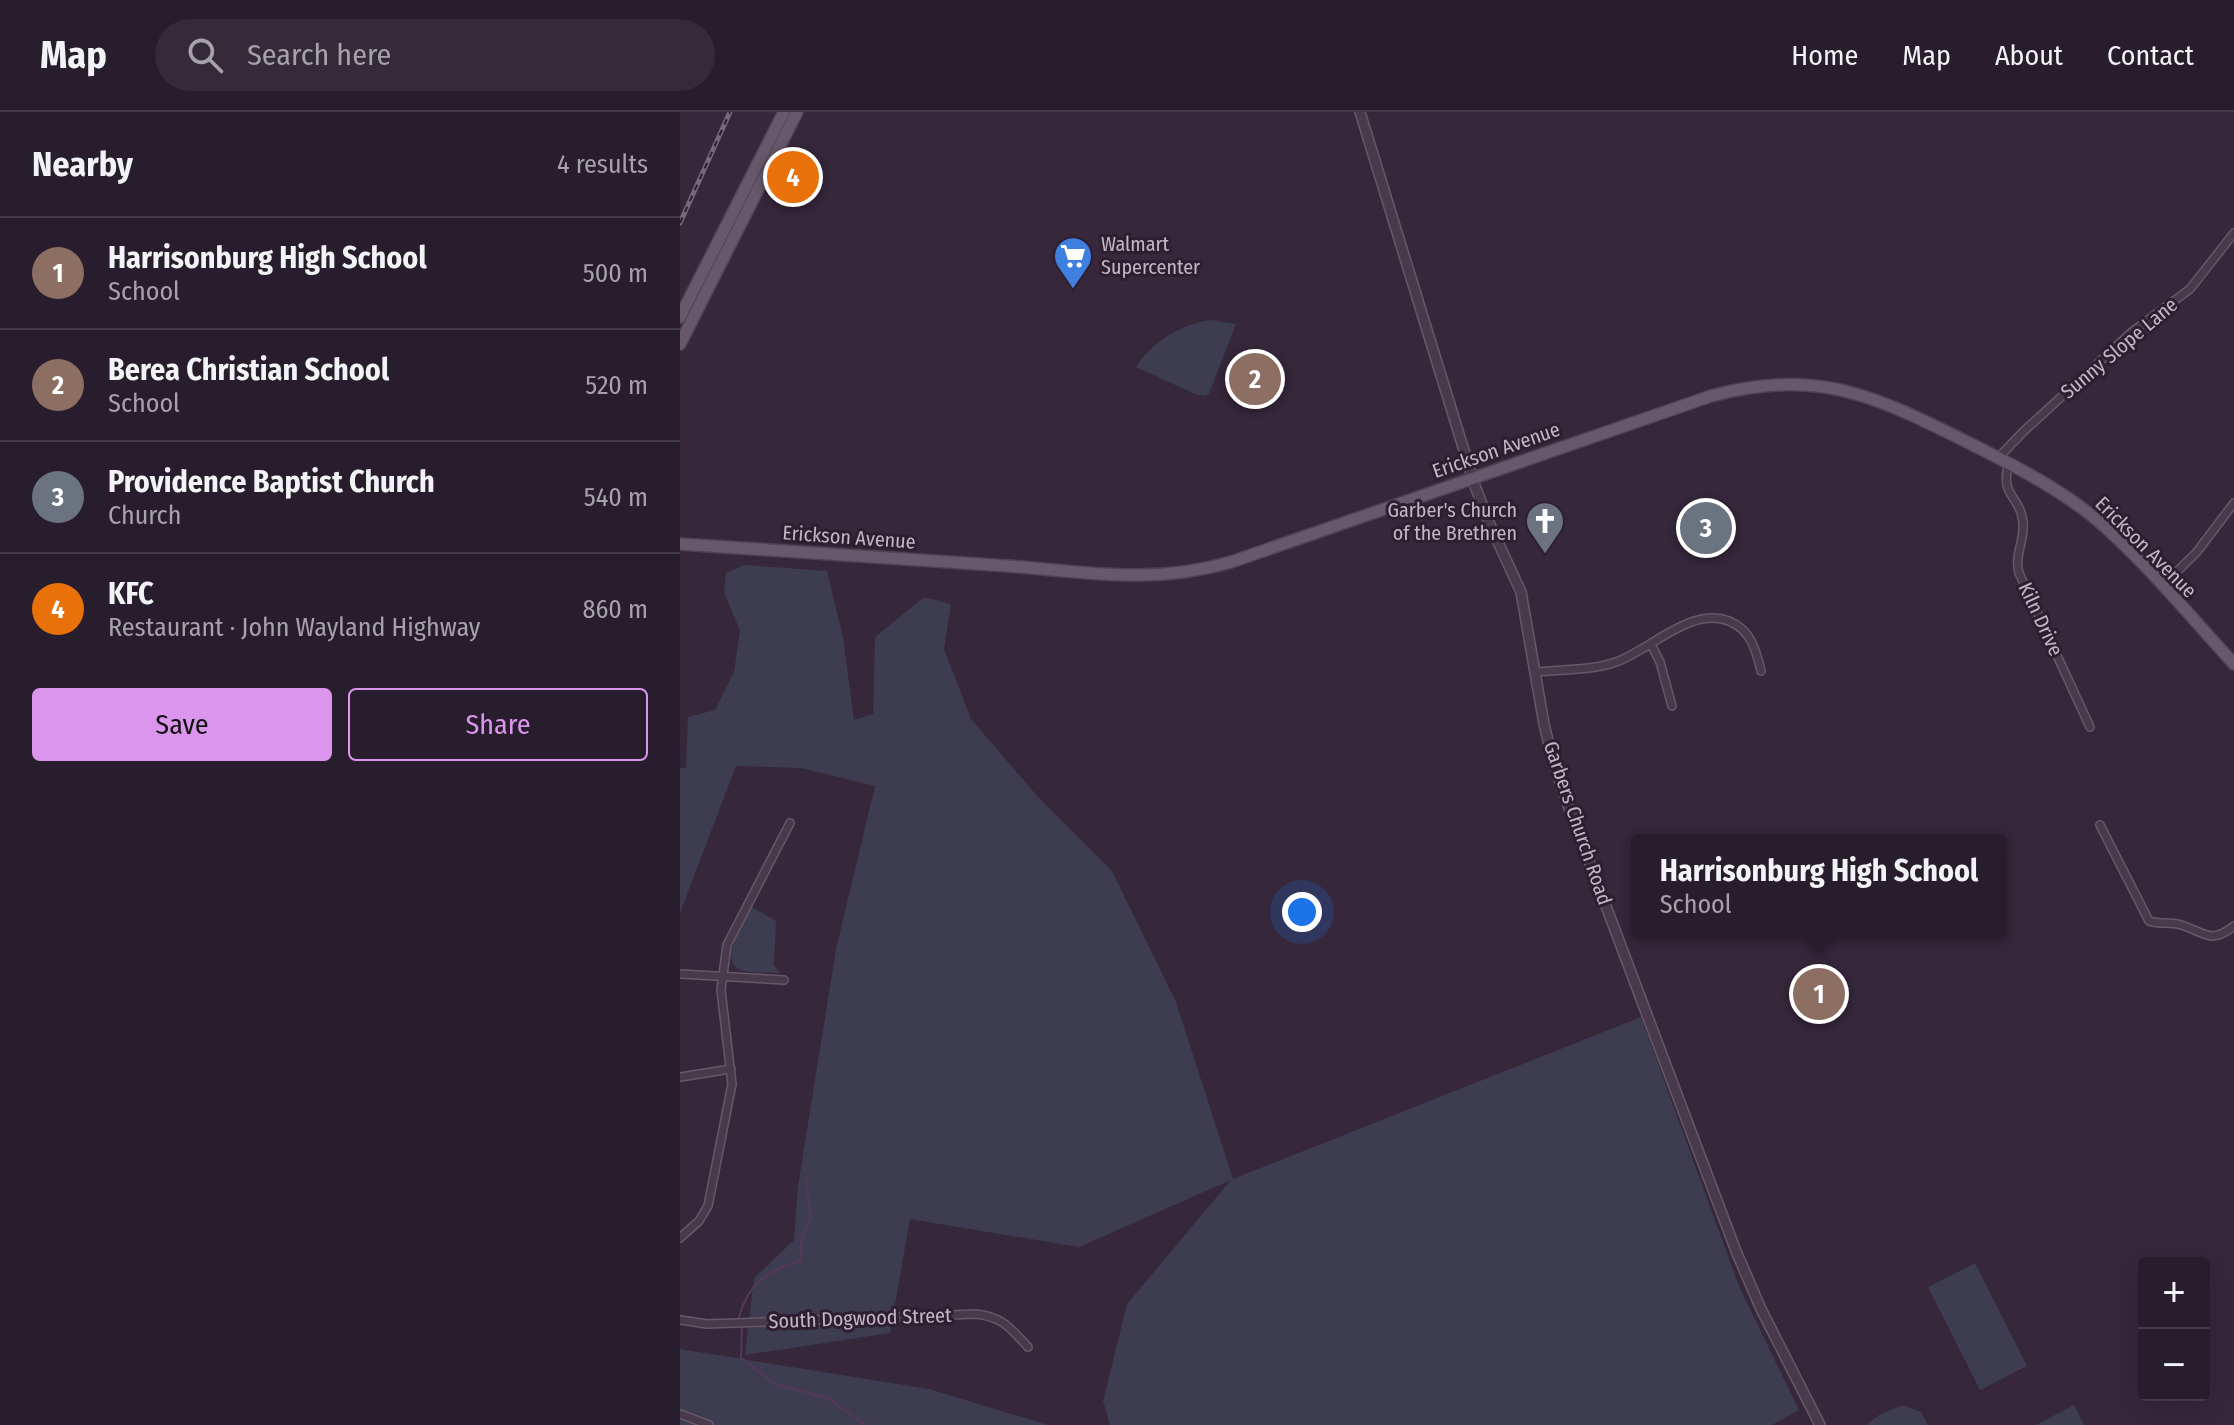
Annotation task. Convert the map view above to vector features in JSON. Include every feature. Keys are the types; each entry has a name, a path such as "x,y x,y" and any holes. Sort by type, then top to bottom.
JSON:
{"main road":[{"path":"680,317 784,112"},
{"path":"680,344 797,112"},
{"name":"Erickson Avenue","path":"680,544 1104,575 1161,576 1192,572 1231,562 1711,396 1771,384 1824,386 1875,398 1898,408 2051,487 2119,540 2234,664"}],"street":[{"name":"Garbers Church Road","path":"1360,112 1472,477 1521,592 1549,743 1560,781 1750,1284 1820,1425"},
{"name":"Sunny Slope Lane","path":"2003,460 2024,431 2133,331 2190,289 2234,233"},
{"name":"Kiln Drive","path":"2003,460 2006,488 2018,507 2023,523 2017,560 2019,573 2090,727"},
{"path":"2162,586 2196,553 2234,503"},
{"path":"1536,672 1604,666 1628,657 1692,621 1714,618 1737,626 1747,634 1756,651 1761,671"},
{"path":"1651,644 1660,662 1672,706"},
{"path":"680,1238 699,1221 708,1206 731,1097 721,976 729,937 790,823"},
{"path":"2100,825 2149,921 2180,924 2211,937 2222,935 2234,926"},
{"path":"680,974 784,980"},
{"path":"680,1077 731,1069"},
{"path":"680,1225 687,1232"},
{"name":"South Dogwood Street","path":"680,1320 707,1324 992,1315 1028,1347"},
{"path":"680,1414 709,1425"}],"shaded area":[{"path":"1210,320 1236,324 1209,394 1195,394 1136,367 1150,350 1168,336"},
{"path":"744,565 827,571 843,637 854,720 873,714 875,637 924,597 951,604 944,649 971,719 1039,798 1112,871 1176,1002 1233,1179 1641,1017 1739,1286 1799,1410 1772,1425 1110,1425 1103,1401 1127,1304 1231,1180 1079,1247 910,1219 890,1333 745,1355 754,1278 794,1240 798,1186 836,949 875,786 801,768 736,766 680,913 680,768 686,768 688,717 715,710 734,672 740,631 724,592 726,573"},
{"path":"752,907 776,921 774,965 780,973 750,972 734,966 732,950 735,940"},
{"path":"1975,1263 2027,1366 1980,1390 1928,1287"},
{"path":"680,1349 929,1389 1048,1425 680,1425"},
{"path":"1903,1405 1921,1412 1928,1425 1866,1425 1879,1415"},
{"path":"2074,1405 2084,1425 2036,1425"}],"waterway":[{"path":"739,1317 748,1295 761,1280 779,1268 801,1261 801,1241 811,1217 806,1179"},
{"path":"742,1326 741,1358 775,1384 830,1399 865,1425"}],"railway":[{"path":"680,223 730,112"}],"place":[{"name":"KFC","path":"793,177"},
{"name":"Walmart Supercenter","path":"1073,290"},
{"name":"Berea Christian School","path":"1255,379"},
{"name":"Providence Baptist Church","path":"1706,528"},
{"name":"Garber's Church of the Brethren","path":"1545,555"},
{"name":"Harrisonburg High School","path":"1819,994"}]}
